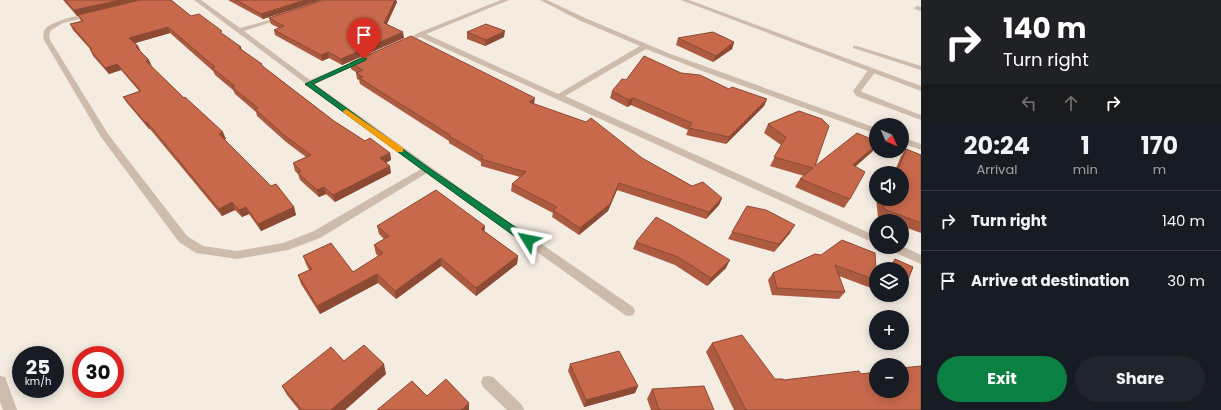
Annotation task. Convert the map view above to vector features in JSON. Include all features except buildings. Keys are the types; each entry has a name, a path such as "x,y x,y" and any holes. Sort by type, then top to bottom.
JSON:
{"street":[{"path":"197,0 241,30 308,84 426,170 629,311"},
{"path":"406,41 506,0"},
{"path":"543,0 585,22 644,47 869,128"},
{"path":"684,0 921,89"},
{"path":"100,13 61,22 48,29 46,35 47,40 104,135 183,239 200,250 236,255 284,246 316,236 426,170"},
{"path":"241,30 291,14"},
{"path":"420,34 869,237"},
{"path":"558,97 644,47"},
{"path":"855,47 921,68"},
{"path":"308,84 371,56"},
{"path":"872,71 856,91 859,94 921,118"},
{"path":"909,143 921,147"},
{"path":"908,254 921,260"},
{"path":"0,382 10,410"},
{"path":"488,382 517,410"}],"slow traffic":[{"path":"346,111 400,150"}],"route":[{"path":"364,59 308,84 426,170 528,240"}]}
